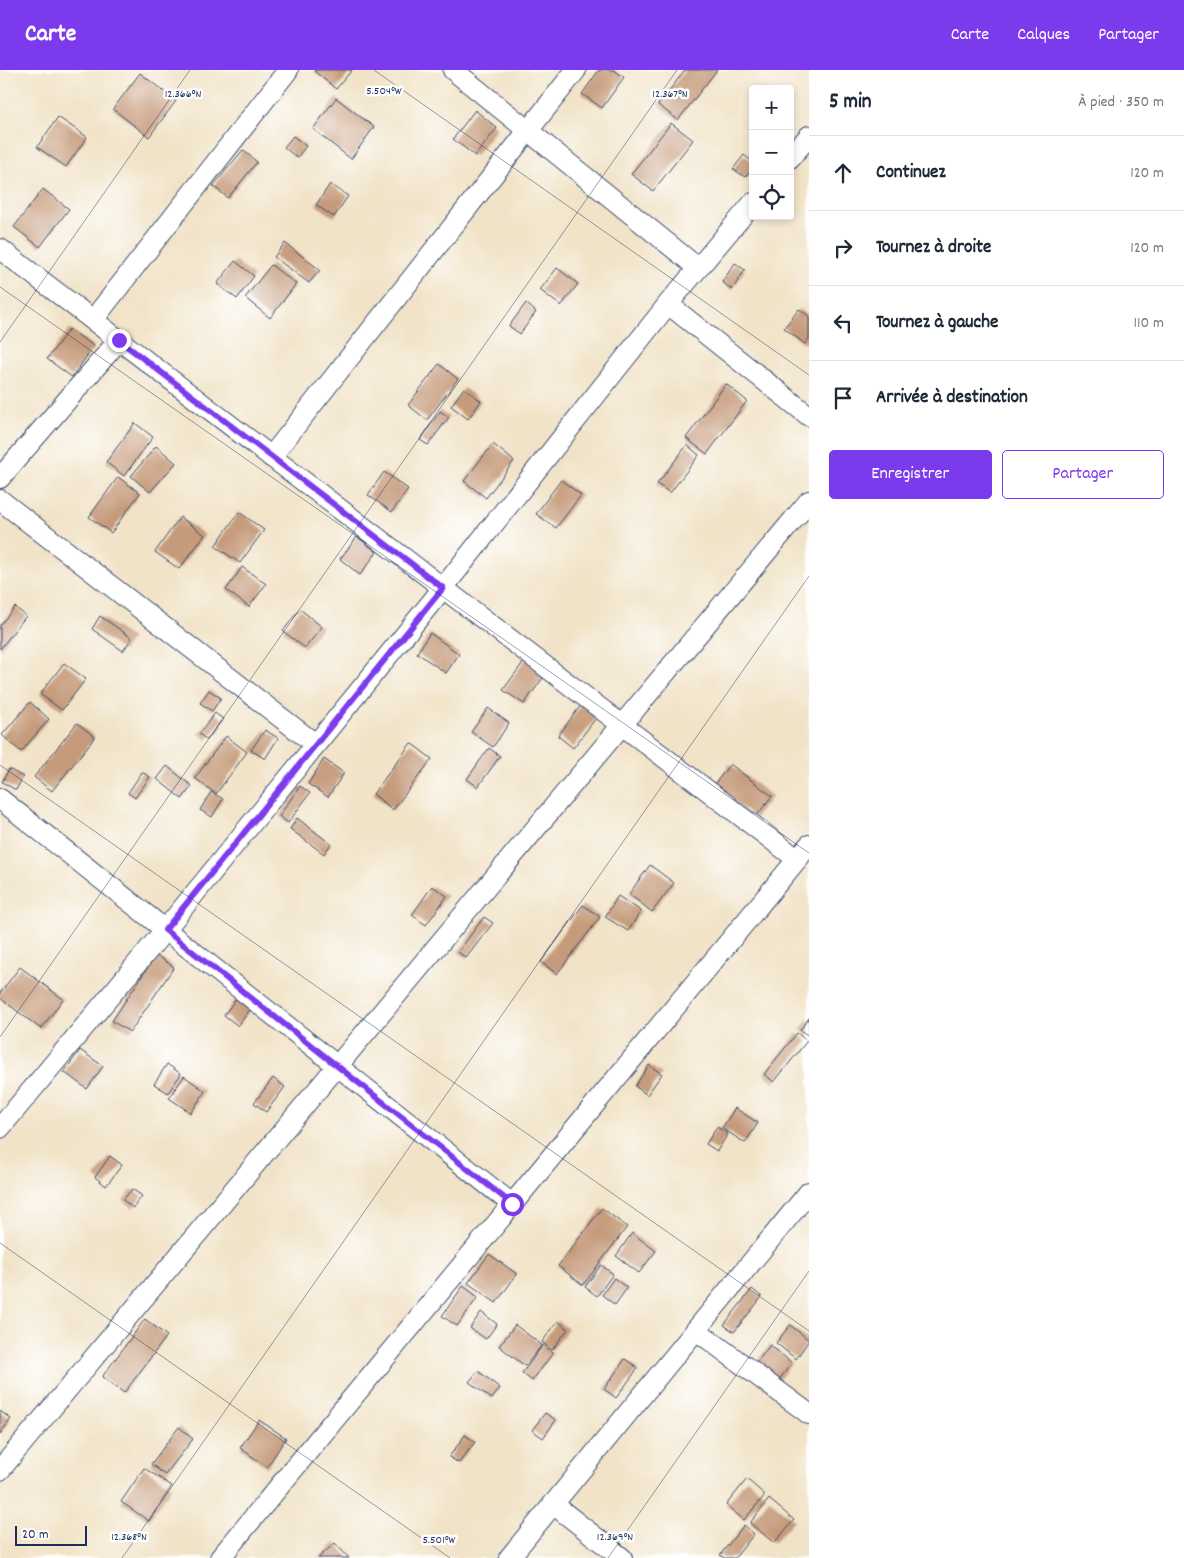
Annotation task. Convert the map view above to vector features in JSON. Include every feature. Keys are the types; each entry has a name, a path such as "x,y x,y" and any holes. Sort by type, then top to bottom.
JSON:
{"street":[{"path":"93,320 288,70"},
{"path":"453,70 698,268"},
{"path":"271,457 576,70"},
{"path":"794,153 809,136"},
{"path":"0,1128 7,1106 165,930 443,588 668,304 749,208"},
{"path":"0,249 622,726 803,852 220,1558"},
{"path":"668,304 809,416"},
{"path":"0,478 119,340"},
{"path":"0,500 315,744"},
{"path":"0,1470 809,501"},
{"path":"0,800 512,1204"},
{"path":"509,1558 809,1192"},
{"path":"696,1330 809,1414"},
{"path":"553,1504 622,1558"}],"building":[{"path":"315,70 352,70 336,89"},
{"path":"599,70 614,70 624,77 602,108 582,94"},
{"path":"685,70 717,70 678,120 658,105"},
{"path":"140,73 176,101 149,137 113,109"},
{"path":"336,98 374,127 351,159 313,129"},
{"path":"475,110 497,128 475,156 453,139"},
{"path":"58,117 87,137 66,167 37,147"},
{"path":"671,123 693,140 653,191 631,174"},
{"path":"293,136 306,146 297,158 284,147"},
{"path":"243,150 257,162 228,198 213,186"},
{"path":"744,155 749,159 749,172 745,177 733,169"},
{"path":"330,184 348,196 334,217 316,205"},
{"path":"43,189 69,209 40,247 14,227"},
{"path":"285,243 320,270 309,283 274,257"},
{"path":"235,261 254,276 237,299 217,284"},
{"path":"735,263 745,270 732,290 722,282"},
{"path":"271,265 296,284 270,318 245,298"},
{"path":"557,268 578,284 561,306 540,290"},
{"path":"526,303 536,312 520,334 509,326"},
{"path":"799,309 809,316 809,338 805,344 784,328"},
{"path":"69,329 94,346 72,377 47,359"},
{"path":"439,364 458,379 427,420 408,405"},
{"path":"726,384 747,401 707,454 686,438"},
{"path":"464,388 481,401 468,419 451,406"},
{"path":"440,411 449,417 428,445 420,440"},
{"path":"135,423 153,437 124,476 106,462"},
{"path":"493,444 514,461 486,498 464,481"},
{"path":"687,445 699,455 670,493 657,484"},
{"path":"156,446 176,463 150,492 131,476"},
{"path":"384,472 408,489 392,512 368,495"},
{"path":"118,477 140,493 111,533 89,517"},
{"path":"561,480 581,495 556,528 536,514"},
{"path":"239,512 264,530 240,563 215,546"},
{"path":"180,517 205,535 179,569 155,552"},
{"path":"357,537 377,552 360,575 340,559"},
{"path":"242,567 266,584 249,607 226,590"},
{"path":"15,607 26,616 0,649 0,625"},
{"path":"300,609 322,627 305,648 283,631"},
{"path":"100,616 132,638 123,651 92,629"},
{"path":"430,633 459,654 446,673 417,653"},
{"path":"528,656 548,671 524,704 503,690"},
{"path":"64,663 86,679 62,710 40,694"},
{"path":"209,690 221,698 212,711 200,703"},
{"path":"587,697 603,709 573,748 558,736"},
{"path":"30,702 49,719 21,752 2,735"},
{"path":"488,708 509,723 493,747 471,732"},
{"path":"215,713 223,719 207,740 199,734"},
{"path":"77,723 95,737 52,791 34,777"},
{"path":"265,730 278,738 265,759 251,750"},
{"path":"226,736 247,752 216,794 195,778"},
{"path":"411,743 432,759 393,810 373,794"},
{"path":"489,748 500,756 478,787 467,779"},
{"path":"324,759 344,773 328,797 308,784"},
{"path":"730,764 772,796 755,818 714,785"},
{"path":"167,766 192,786 182,799 157,779"},
{"path":"9,769 23,777 16,790 2,782"},
{"path":"142,772 150,777 135,798 128,793"},
{"path":"300,786 310,793 288,823 279,816"},
{"path":"211,792 223,799 212,817 200,810"},
{"path":"297,818 331,844 324,854 290,829"},
{"path":"650,865 674,883 652,912 629,894"},
{"path":"432,886 447,896 426,925 412,915"},
{"path":"618,896 641,911 628,931 605,917"},
{"path":"583,905 600,917 557,974 541,962"},
{"path":"484,917 493,923 466,958 458,952"},
{"path":"156,955 174,967 130,1032 112,1021"},
{"path":"20,967 63,999 41,1029 0,998 0,993"},
{"path":"238,996 252,1007 238,1026 224,1015"},
{"path":"809,1018 809,1036 800,1030"},
{"path":"797,1033 807,1041 774,1082 764,1074"},
{"path":"80,1050 103,1066 87,1089 64,1072"},
{"path":"167,1064 181,1074 168,1093 154,1084"},
{"path":"649,1065 662,1074 647,1095 635,1086"},
{"path":"184,1076 205,1091 191,1113 169,1098"},
{"path":"273,1078 285,1087 266,1112 254,1103"},
{"path":"735,1108 758,1123 745,1143 722,1128"},
{"path":"717,1127 728,1134 717,1151 706,1144"},
{"path":"110,1156 122,1165 106,1186 95,1177"},
{"path":"132,1189 142,1196 133,1208 123,1200"},
{"path":"602,1208 627,1227 583,1285 558,1266"},
{"path":"632,1233 656,1251 639,1273 616,1256"},
{"path":"489,1254 517,1274 496,1303 468,1283"},
{"path":"601,1265 613,1274 597,1296 585,1287"},
{"path":"614,1278 627,1288 615,1305 602,1295"},
{"path":"463,1286 478,1297 457,1326 442,1316"},
{"path":"752,1289 762,1297 734,1332 724,1325"},
{"path":"481,1312 497,1324 486,1339 470,1328"},
{"path":"145,1319 167,1336 124,1393 102,1377"},
{"path":"558,1321 568,1329 552,1350 542,1342"},
{"path":"515,1325 542,1345 525,1366 499,1346"},
{"path":"790,1325 809,1340 796,1359 776,1343"},
{"path":"543,1345 553,1353 532,1381 522,1373"},
{"path":"770,1345 792,1363 778,1381 755,1364"},
{"path":"625,1359 638,1368 616,1398 604,1389"},
{"path":"478,1371 500,1388 492,1399 469,1382"},
{"path":"0,1411 11,1419 0,1434"},
{"path":"545,1413 556,1420 543,1438 532,1430"},
{"path":"259,1420 286,1438 267,1467 240,1448"},
{"path":"179,1427 193,1439 165,1475 151,1464"},
{"path":"465,1435 475,1442 459,1463 449,1457"},
{"path":"144,1468 172,1486 149,1521 121,1502"},
{"path":"747,1479 765,1495 744,1520 726,1505"},
{"path":"769,1499 794,1520 774,1543 750,1523"},
{"path":"744,1525 754,1534 735,1558 724,1558 720,1555"},
{"path":"335,1543 349,1558 318,1558"}],"route":[{"path":"119,340 443,588 165,930 512,1204"}]}
